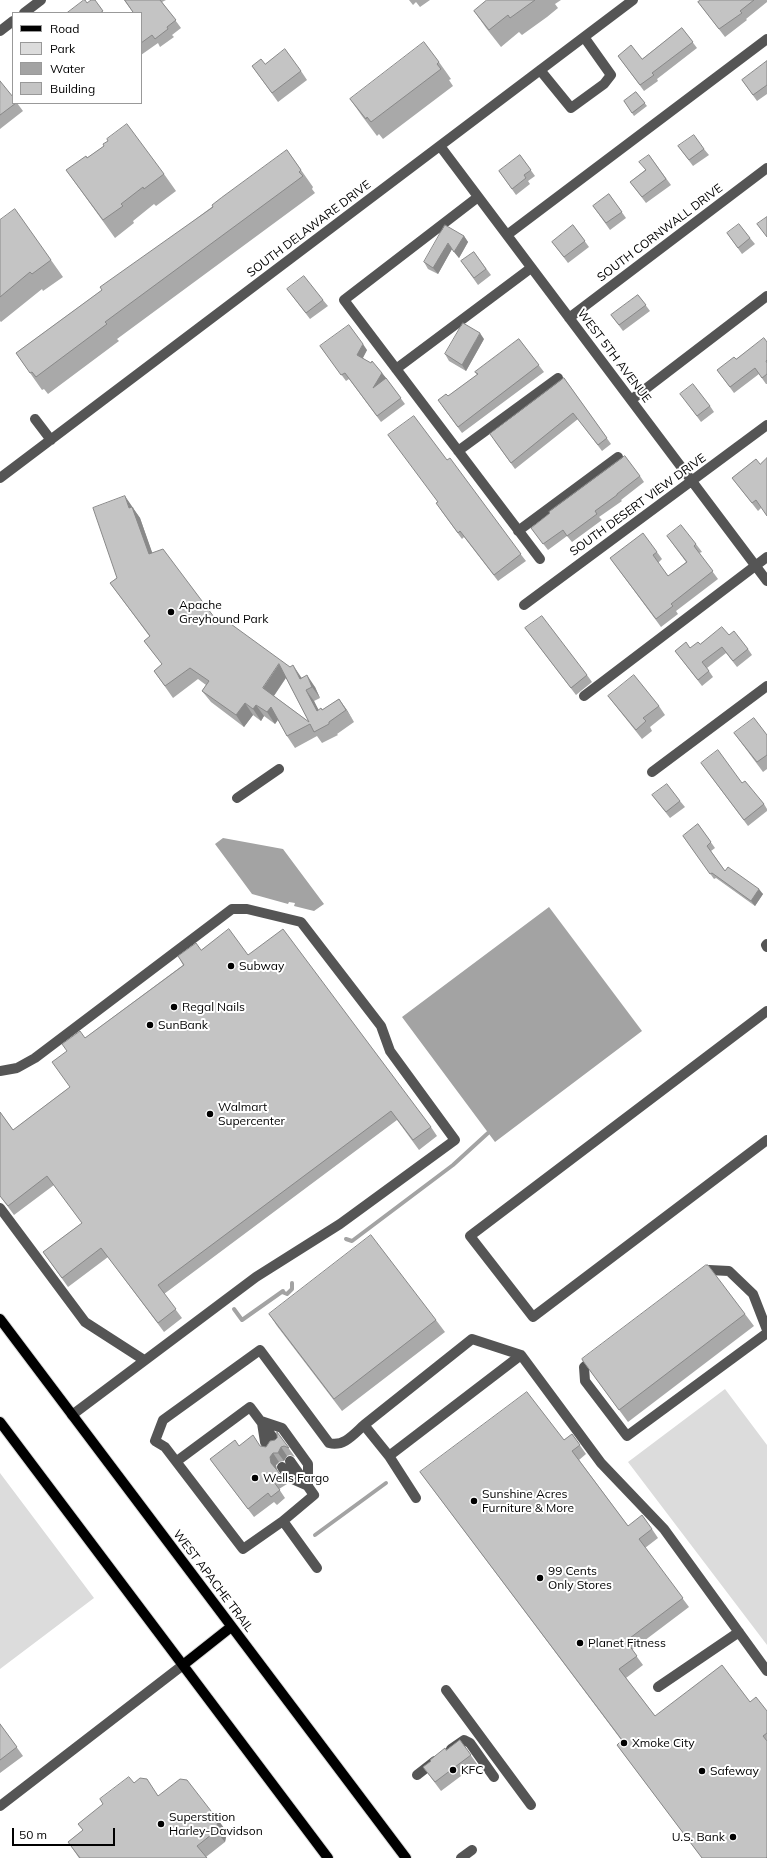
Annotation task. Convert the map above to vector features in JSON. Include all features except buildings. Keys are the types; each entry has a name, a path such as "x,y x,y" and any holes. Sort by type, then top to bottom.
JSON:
{"main road":[{"name":"WEST APACHE TRAIL","path":"0,1319 406,1858"},
{"path":"0,1422 328,1858"},
{"path":"183,1665 231,1627"}],"street":[{"path":"25,12 41,0"},
{"name":"SOUTH DELAWARE DRIVE","path":"0,478 633,0"},
{"path":"0,31 12,22"},
{"path":"540,70 571,108 604,84 611,75 584,37"},
{"path":"507,235 767,39"},
{"name":"WEST 5TH AVENUE","path":"440,146 767,581"},
{"name":"SOUTH CORNWALL DRIVE","path":"569,318 767,168"},
{"path":"478,197 344,300 540,559"},
{"path":"396,369 531,268"},
{"path":"631,400 767,296"},
{"path":"458,451 558,378"},
{"path":"35,418 51,440"},
{"name":"SOUTH DESERT VIEW DRIVE","path":"524,605 767,425"},
{"path":"518,530 618,458"},
{"path":"584,696 767,557"},
{"path":"652,772 767,686"},
{"path":"237,798 279,768"},
{"path":"0,1071 17,1068 34,1058 232,910 247,909 301,922 381,1026 390,1051 455,1140 340,1224 256,1277 72,1415"},
{"path":"767,1011 470,1236 533,1317 767,1140"},
{"path":"0,1208 85,1322 144,1360"},
{"path":"690,1285 709,1270 729,1271 753,1294 767,1330"},
{"path":"603,1352 584,1367 585,1381 627,1436 767,1333"},
{"path":"286,1464 290,1478 308,1486 314,1495 283,1521 243,1549 177,1461 165,1447 155,1441 163,1420 260,1350 329,1443 335,1444 342,1443 472,1339 521,1355 601,1463 664,1529 767,1671"},
{"path":"389,1456 521,1355"},
{"path":"177,1461 250,1408 261,1421 265,1442 273,1446"},
{"path":"261,1421 282,1428 308,1464 308,1486"},
{"path":"364,1425 389,1456 416,1498"},
{"path":"283,1521 317,1568"},
{"path":"658,1687 739,1632"},
{"path":"0,1806 66,1757 183,1665"},
{"path":"446,1690 532,1805"},
{"path":"418,1775 464,1740 470,1742 494,1777"},
{"path":"461,1858 472,1850"}],"green space":[{"path":"725,1389 767,1445 767,1645 628,1462"},
{"path":"0,1473 94,1598 0,1669"}],"water":[{"path":"223,838 283,849 324,904 314,911 294,906 295,903 289,902 288,904 252,894 215,844"},
{"path":"549,907 642,1031 495,1142 402,1017"}],"waterway":[{"path":"346,1239 352,1241 453,1165 488,1133"},
{"path":"282,1292 287,1294 292,1289 292,1283"},
{"path":"234,1309 242,1320 283,1291"},
{"path":"315,1535 386,1483"}],"place":[{"name":"Apache Greyhound Park","path":"171,612"},
{"name":"Subway","path":"231,966"},
{"name":"Regal Nails","path":"174,1007"},
{"name":"SunBank","path":"150,1025"},
{"name":"Walmart Supercenter","path":"210,1114"},
{"name":"Wells Fargo","path":"255,1478"},
{"name":"Sunshine Acres Furniture & More","path":"474,1501"},
{"name":"99 Cents Only Stores","path":"540,1578"},
{"name":"Planet Fitness","path":"580,1643"},
{"name":"Xmoke City","path":"624,1743"},
{"name":"KFC","path":"453,1770"},
{"name":"Safeway","path":"702,1771"},
{"name":"Superstition Harley-Davidson","path":"161,1824"},
{"name":"U.S. Bank","path":"733,1837"}]}
